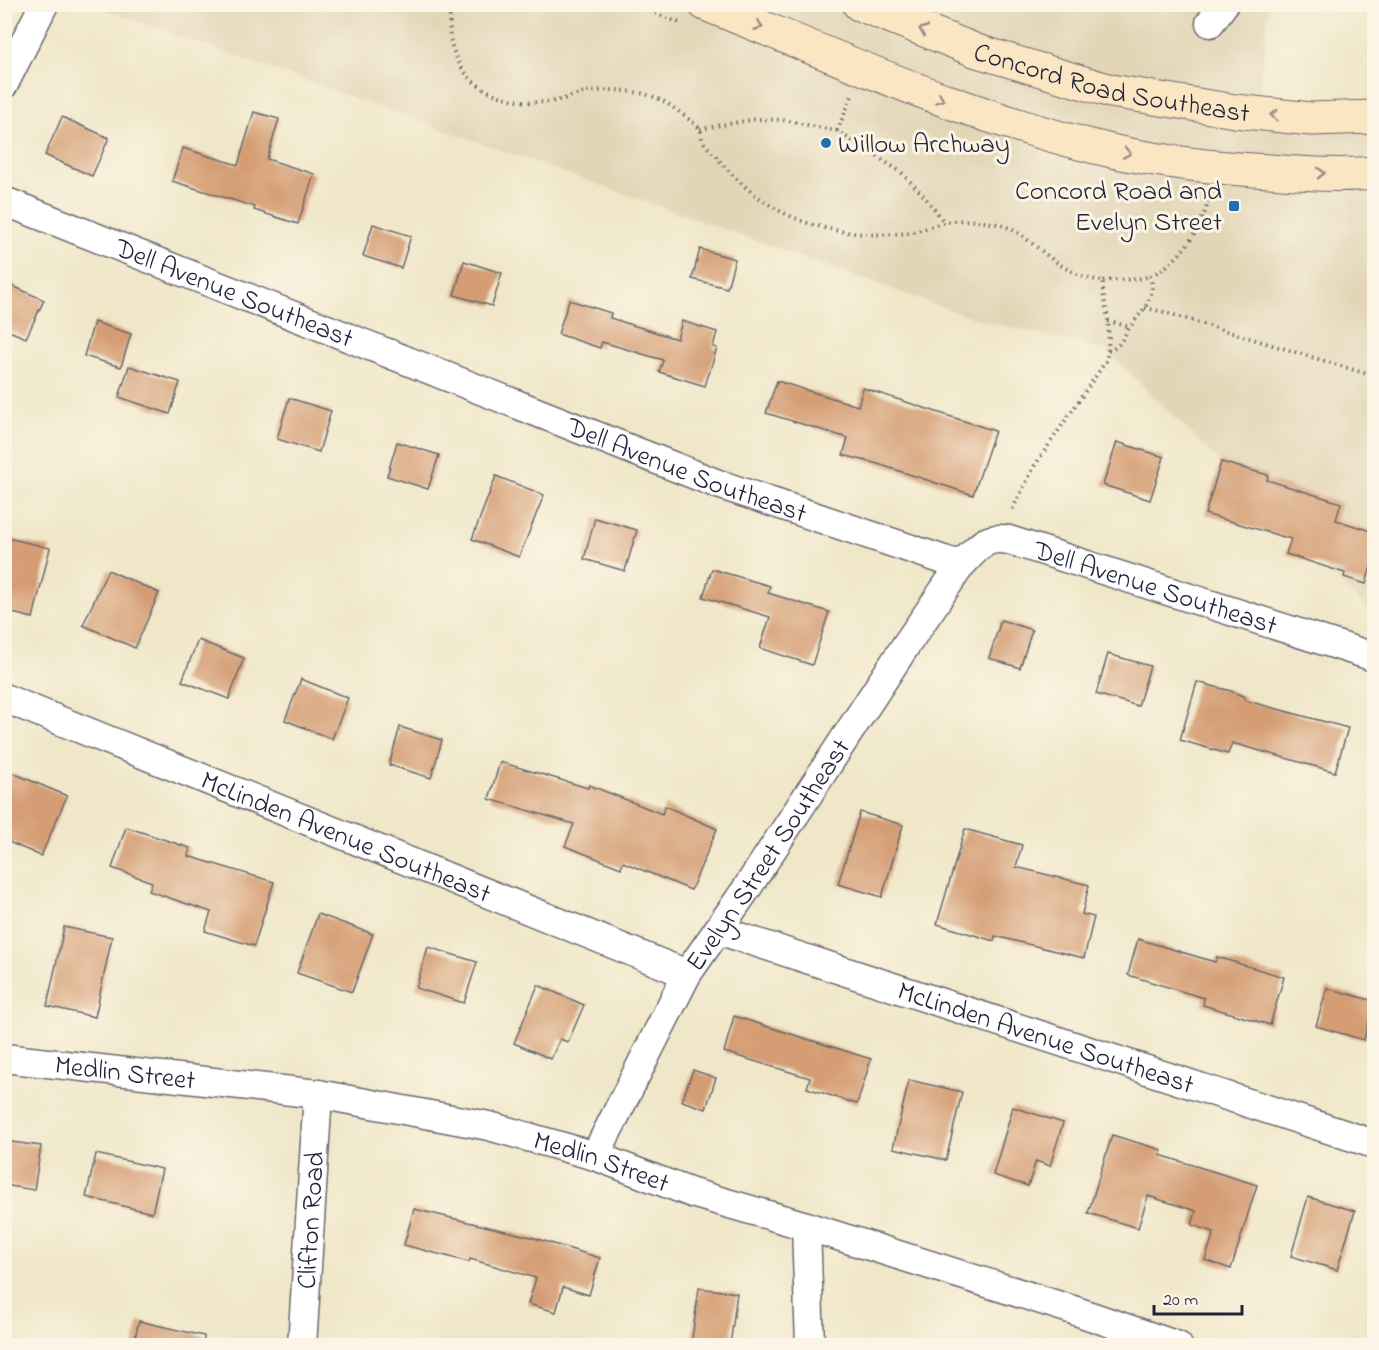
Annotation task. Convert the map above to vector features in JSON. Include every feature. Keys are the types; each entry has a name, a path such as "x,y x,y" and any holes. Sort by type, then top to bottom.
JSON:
{"main road":[{"path":"705,4 950,102 1045,133 1117,152 1228,169 1296,173 1374,173"},
{"name":"Concord Road Southeast","path":"859,4 976,51 1111,91 1235,111 1311,118 1374,117"}],"street":[{"path":"4,84 44,4"},
{"name":"Dell Avenue Southeast","path":"4,201 718,484 961,565 986,540 998,538 1010,540 1374,657"},
{"name":"Evelyn Street Southeast","path":"595,1156 687,974 961,565"},
{"name":"McLinden Avenue Southeast","path":"4,698 687,974"},
{"name":"McLinden Avenue Southeast","path":"718,930 1374,1144"},
{"name":"Medlin Street","path":"4,1058 318,1094 489,1126 595,1156 692,1193 806,1226 1073,1310 1178,1346"},
{"name":"Clifton Road","path":"302,1346 318,1094"},
{"path":"806,1226 810,1346"}],"path":[{"path":"452,4 448,34 454,55 472,81 484,89 512,99 549,102 603,90 624,91 662,101 699,129 703,141 742,184 772,206 803,221 855,233 878,235 910,232 944,222 978,221 1010,228 1071,272 1082,277 1103,281 1150,276 1167,266 1191,239 1207,209 1209,192"},
{"path":"837,131 853,92"},
{"path":"699,129 756,119 783,120 837,131 901,172 925,197 944,222"},
{"path":"1108,351 1116,348 1145,308 1152,292 1150,276"},
{"path":"998,538 1035,465 1106,361 1108,321 1102,290 1103,281"},
{"path":"1145,308 1374,376"},
{"path":"1108,321 1130,327"}],"shaded area":[{"path":"92,5 1269,5 1255,128 1374,119 1374,616 1108,351 973,318"}],"building":[{"path":"254,112 279,119 267,159 314,174 298,224 254,210 255,207 172,181 183,148 238,165"},
{"path":"62,117 109,138 92,176 45,155"},
{"path":"373,224 411,236 401,268 363,256"},
{"path":"700,249 735,259 727,288 692,279"},
{"path":"464,261 502,273 492,306 454,295"},
{"path":"4,282 44,300 26,338 4,329"},
{"path":"569,300 611,313 610,318 677,339 682,321 717,332 713,347 717,348 705,386 659,372 663,360 602,342 600,348 558,334"},
{"path":"94,322 131,334 121,367 84,356"},
{"path":"129,366 180,382 170,414 119,397"},
{"path":"777,381 858,406 863,388 995,431 973,495 843,455 848,438 766,413"},
{"path":"289,398 331,411 319,452 277,439"},
{"path":"397,442 439,455 428,489 387,476"},
{"path":"1117,442 1164,457 1150,500 1103,485"},
{"path":"1221,462 1268,475 1267,480 1341,503 1336,520 1374,532 1374,555 1366,584 1344,577 1345,573 1286,554 1291,539 1205,514"},
{"path":"496,476 544,495 519,557 472,539"},
{"path":"595,518 637,530 625,571 584,559"},
{"path":"4,537 50,548 33,618 4,611"},
{"path":"712,569 770,586 768,593 829,612 812,665 760,648 770,617 703,597"},
{"path":"108,570 159,593 135,648 83,625"},
{"path":"1001,620 1032,630 1020,668 989,658"},
{"path":"198,640 244,658 229,699 182,681"},
{"path":"1108,654 1150,666 1138,706 1096,694"},
{"path":"301,679 348,698 332,739 285,720"},
{"path":"1197,682 1231,691 1245,697 1244,700 1348,728 1335,772 1232,743 1228,754 1180,740"},
{"path":"400,727 442,740 431,778 389,765"},
{"path":"500,762 588,788 589,785 662,814 665,806 717,829 691,890 623,862 621,868 565,846 574,824 489,799"},
{"path":"13,773 67,796 41,856 4,840 4,792"},
{"path":"860,812 903,825 882,897 838,884"},
{"path":"126,827 190,848 188,856 274,882 254,946 205,931 211,912 149,891 152,882 112,868"},
{"path":"965,829 1022,845 1016,867 1089,885 1082,914 1094,917 1084,958 995,936 994,941 937,924"},
{"path":"318,914 373,934 352,992 297,973"},
{"path":"64,927 112,937 95,1017 47,1006"},
{"path":"1138,939 1215,962 1217,957 1284,977 1270,1025 1203,1005 1204,998 1128,975"},
{"path":"428,947 477,962 464,1003 416,988"},
{"path":"538,985 584,1005 568,1042 560,1039 551,1059 514,1043"},
{"path":"1327,988 1374,1001 1364,1040 1316,1026"},
{"path":"734,1016 871,1059 857,1104 807,1088 810,1078 724,1052"},
{"path":"693,1070 716,1078 706,1109 682,1101"},
{"path":"909,1080 962,1092 946,1160 893,1148"},
{"path":"1013,1107 1063,1123 1050,1166 1036,1161 1028,1186 993,1175"},
{"path":"1112,1135 1162,1150 1160,1155 1257,1185 1231,1269 1205,1260 1214,1232 1192,1225 1196,1211 1148,1196 1138,1228 1088,1213"},
{"path":"4,1141 41,1146 34,1190 4,1185"},
{"path":"96,1154 162,1169 152,1213 86,1197"},
{"path":"1308,1197 1355,1211 1337,1270 1291,1256"},
{"path":"414,1209 531,1237 600,1258 589,1295 563,1287 556,1312 528,1304 536,1278 470,1259 469,1262 404,1245"},
{"path":"699,1288 737,1293 730,1346 691,1346"},
{"path":"139,1321 204,1336 203,1346 133,1346"}],"place":[{"name":"Willow Archway","path":"826,143"},
{"name":"Concord Road and Evelyn Street","path":"1234,206"}]}
